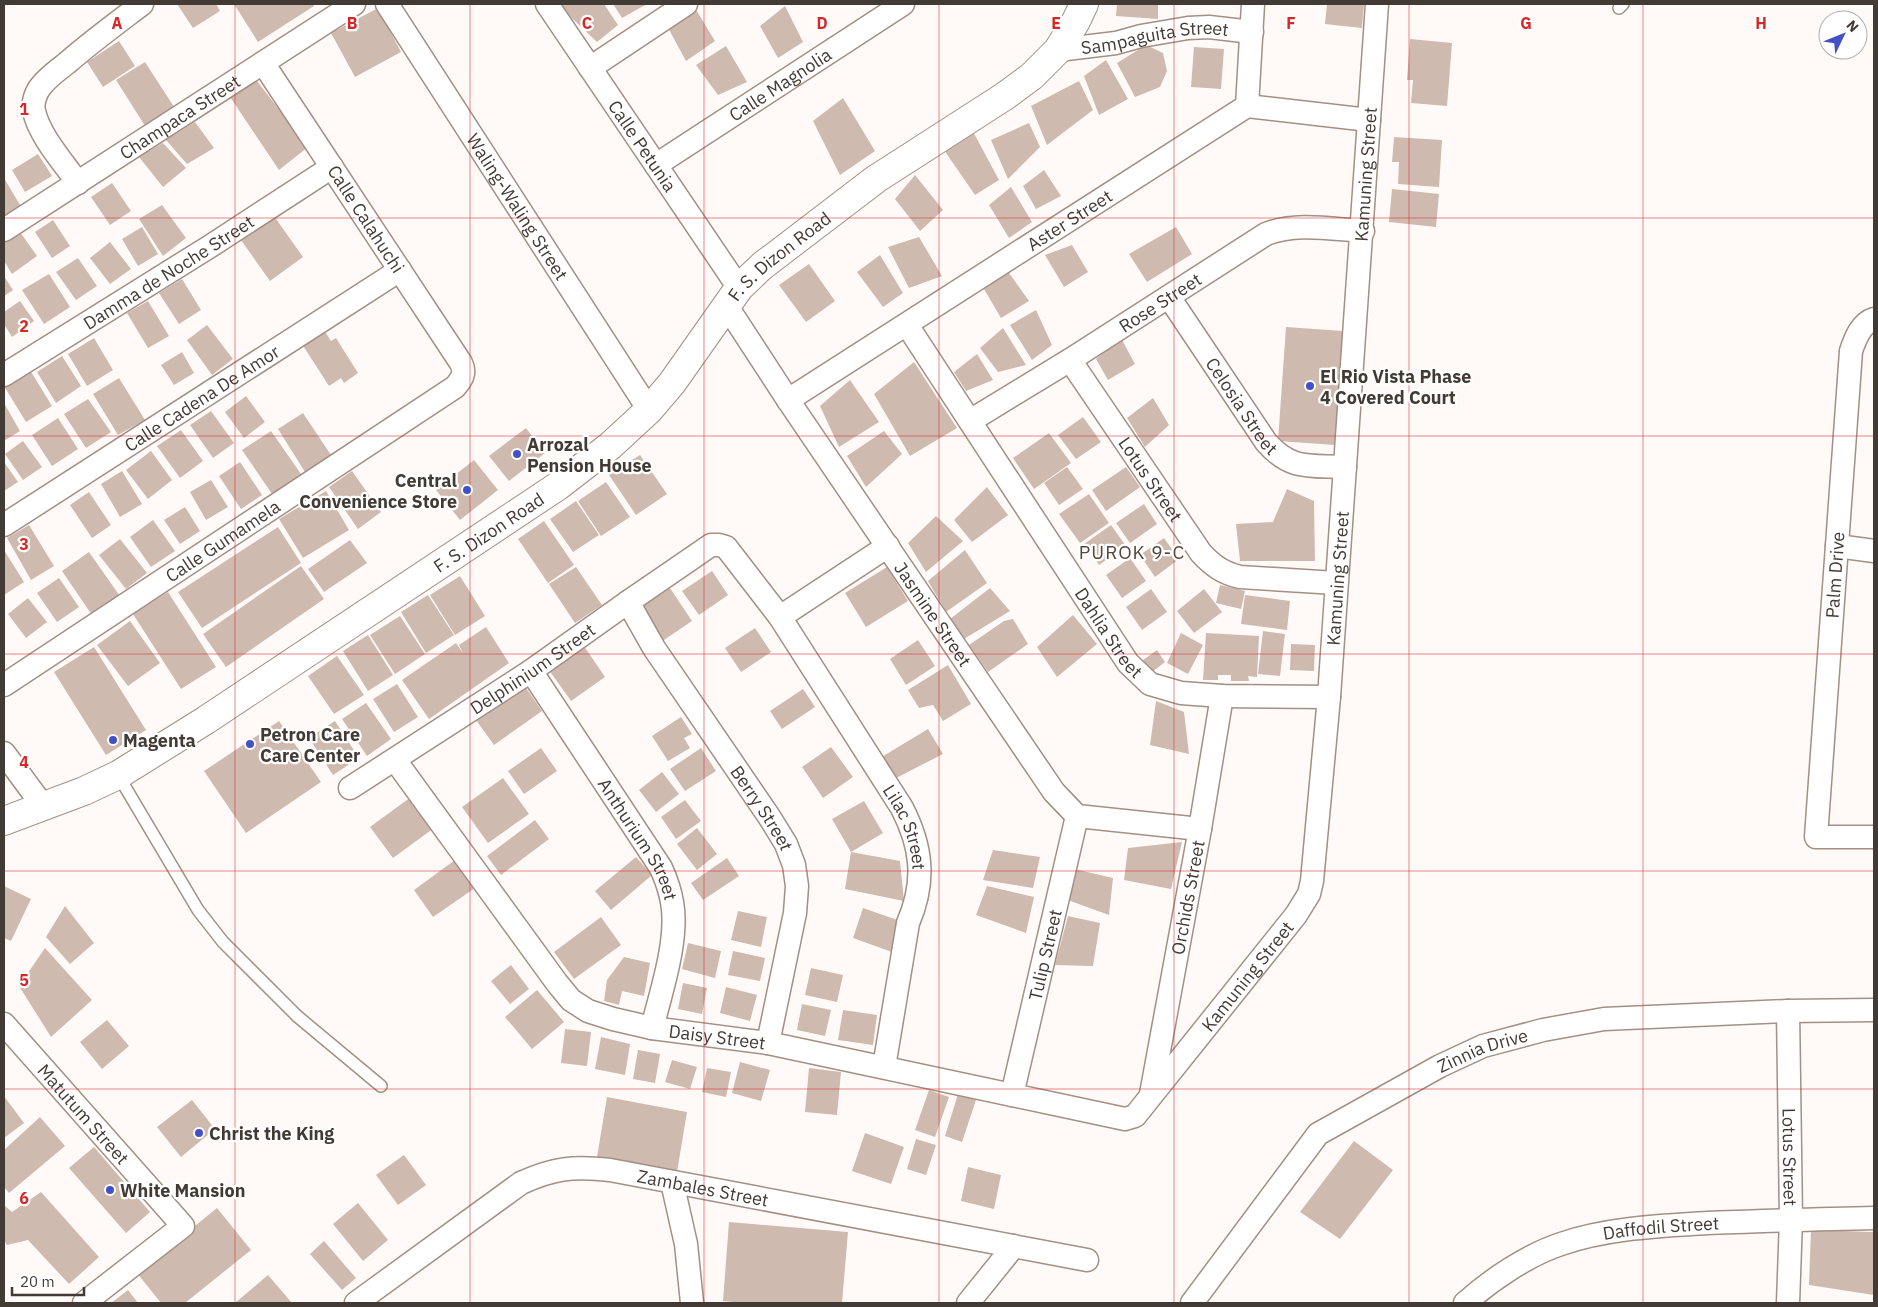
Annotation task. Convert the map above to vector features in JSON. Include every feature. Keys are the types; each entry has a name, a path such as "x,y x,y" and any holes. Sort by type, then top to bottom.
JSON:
{"main road":[{"name":"F. S. Dizon Road","path":"4,821 84,791 118,775 206,720 558,486 610,446 649,410 672,383 733,296 762,266 876,179 1005,96 1032,76 1058,50 1084,4"}],"street":[{"path":"78,182 38,122 33,109 35,97 41,86 87,45 142,4"},
{"name":"Champaca Street","path":"4,230 354,4"},
{"name":"Waling-Waling Street","path":"387,4 649,410"},
{"name":"Calle Petunia","path":"547,4 656,165 733,296"},
{"path":"590,68 686,4"},
{"name":"Calle Magnolia","path":"656,165 903,4"},
{"path":"1254,4 1247,106 1369,120"},
{"name":"Kamuning Street","path":"1151,1098 1296,915 1309,894 1312,881 1329,698 1377,4"},
{"name":"Sampaguita Street","path":"1058,50 1116,43 1141,36 1188,28 1252,32"},
{"name":"Calle Calahuchi","path":"263,63 461,363 464,369 463,376"},
{"name":"Aster Street","path":"788,400 1247,106"},
{"name":"Damma de Noche Street","path":"4,375 332,168"},
{"name":"Rose Street","path":"970,421 1070,360 1266,234 1279,229 1294,227 1362,231"},
{"name":"Calle Cadena De Amor","path":"4,524 400,270"},
{"name":"Jasmine Street","path":"733,296 788,400 1054,792 1077,816"},
{"name":"Celosia Street","path":"1169,297 1266,442 1276,454 1298,465 1344,467"},
{"name":"Palm Drive","path":"1872,319 1856,334 1851,351 1816,836 1874,837"},
{"name":"Dahlia Street","path":"907,325 1128,663 1150,684 1181,693 1222,696 1329,698"},
{"name":"Lotus Street","path":"1070,360 1201,553 1213,566 1226,574 1240,577 1336,582"},
{"name":"Calle Gumamela","path":"4,685 455,387 463,376"},
{"name":"Lilac Street","path":"711,546 719,545 726,547 730,551 780,617 902,808 913,829 918,845 920,863 914,909 908,923 884,1067"},
{"name":"Delphinium Street","path":"350,788 531,672 628,602 711,546"},
{"path":"780,617 888,546"},
{"path":"1838,546 1874,551"},
{"name":"Berry Street","path":"628,602 654,648 770,818 786,844 794,865 797,886 795,913 768,1043"},
{"name":"Anthurium Street","path":"531,672 661,868 669,886 673,911 671,947 652,1028"},
{"name":"Orchids Street","path":"1151,1098 1222,696"},
{"path":"4,753 43,806"},
{"name":"Daisy Street","path":"395,760 551,975 571,1000 588,1011 652,1028 768,1043 1125,1119 1135,1116 1151,1098"},
{"path":"1077,816 1200,829"},
{"name":"Tulip Street","path":"1012,1095 1077,816"},
{"name":"Zinnia Drive","path":"1192,1303 1318,1134 1440,1066 1483,1046 1543,1030 1604,1019 1788,1011 1874,1010"},
{"name":"Lotus Street","path":"1788,1011 1791,1219 1788,1303"},
{"name":"Matutum Street","path":"4,1024 183,1226 84,1303"},
{"name":"Zambales Street","path":"356,1303 521,1183 542,1173 584,1167 610,1170 1087,1260"},
{"path":"672,1182 686,1244 692,1303"},
{"name":"Daffodil Street","path":"1465,1303 1524,1260 1562,1243 1641,1227 1791,1219 1874,1218"},
{"path":"968,1303 1014,1246"}],"lane":[{"path":"118,775 198,910 223,942 297,1016 381,1086"}],"building":[{"path":"177,4 216,4 220,11 193,28"},
{"path":"234,4 313,4 314,6 258,42"},
{"path":"557,4 604,4 618,25 597,42"},
{"path":"613,4 647,4 622,18"},
{"path":"1117,4 1158,4 1158,19 1116,16"},
{"path":"1327,4 1364,4 1362,28 1325,24"},
{"path":"785,6 803,42 778,58 760,26"},
{"path":"378,8 401,52 355,77 331,33"},
{"path":"695,8 715,41 686,61 667,26"},
{"path":"1410,39 1452,43 1447,106 1411,103 1413,80 1407,80"},
{"path":"119,41 135,66 103,87 87,62"},
{"path":"1146,45 1163,53 1167,71 1160,87 1135,97 1117,63"},
{"path":"726,46 747,82 718,95 696,65"},
{"path":"1194,47 1224,49 1221,89 1191,87"},
{"path":"1106,60 1128,99 1099,115 1084,76"},
{"path":"145,62 176,110 147,129 116,80"},
{"path":"257,81 308,147 279,170 230,97"},
{"path":"1079,81 1093,110 1047,145 1031,106"},
{"path":"843,98 875,151 840,175 813,121"},
{"path":"195,122 214,148 187,164 166,140"},
{"path":"1029,123 1040,147 1008,179 991,140"},
{"path":"970,126 999,180 975,195 944,150"},
{"path":"1394,137 1442,140 1439,187 1398,184 1399,162 1392,162"},
{"path":"163,143 186,168 163,187 139,157"},
{"path":"38,154 52,176 25,192 12,170"},
{"path":"1044,170 1061,196 1036,209 1023,186"},
{"path":"915,175 943,210 920,231 895,199"},
{"path":"4,178 23,210 4,221"},
{"path":"112,183 131,211 110,225 91,197"},
{"path":"1011,187 1032,222 1009,238 989,205"},
{"path":"1392,189 1439,194 1436,227 1389,222"},
{"path":"162,205 186,238 163,256 139,219"},
{"path":"274,216 303,257 270,281 241,240"},
{"path":"53,220 70,246 52,258 35,232"},
{"path":"142,227 158,254 138,266 122,239"},
{"path":"1176,227 1192,254 1147,282 1129,254"},
{"path":"20,232 37,256 12,274 4,261 4,243"},
{"path":"919,237 942,276 909,288 888,247"},
{"path":"110,242 131,269 110,284 90,258"},
{"path":"1072,245 1088,272 1064,287 1045,255"},
{"path":"880,255 903,293 883,307 857,272"},
{"path":"78,258 97,286 76,300 56,272"},
{"path":"809,264 835,301 806,322 779,285"},
{"path":"1007,270 1029,301 1001,318 984,289"},
{"path":"49,274 70,307 44,324 22,290"},
{"path":"4,276 13,290 4,296"},
{"path":"182,279 201,310 179,324 159,293"},
{"path":"20,301 34,321 12,337 4,324 4,312"},
{"path":"148,301 169,336 148,348 127,313"},
{"path":"1036,310 1052,345 1032,360 1010,325"},
{"path":"207,325 233,359 212,375 187,340"},
{"name":"El Rio Vista Phase 4 Covered Court","path":"1286,327 1343,331 1335,445 1278,441"},
{"path":"1003,328 1026,365 998,372 980,348"},
{"path":"324,330 331,341 336,338 358,373 344,383 341,378 329,386 302,344"},
{"path":"94,338 113,370 87,386 68,354"},
{"path":"1121,338 1135,364 1108,380 1096,359"},
{"path":"182,352 194,373 174,385 161,365"},
{"path":"977,354 993,380 966,391 954,372"},
{"path":"62,356 81,386 56,403 37,372"},
{"path":"914,362 957,428 910,456 874,394"},
{"path":"30,370 52,406 26,422 4,386"},
{"path":"119,378 145,420 118,435 93,394"},
{"path":"850,380 879,422 839,447 820,406"},
{"path":"246,396 265,422 244,438 225,412"},
{"path":"1153,398 1169,425 1145,447 1127,418"},
{"path":"88,399 111,432 86,448 64,414"},
{"path":"4,403 20,431 4,441"},
{"path":"211,411 234,443 213,458 190,425"},
{"path":"303,413 331,455 305,472 278,429"},
{"path":"1083,417 1101,442 1076,459 1058,435"},
{"path":"58,418 78,449 52,466 32,435"},
{"name":"Arrozal Pension House","path":"526,428 545,453 509,481 489,456"},
{"path":"181,430 203,461 180,478 157,446"},
{"path":"271,431 301,474 272,494 242,450"},
{"path":"884,431 902,454 866,487 847,456"},
{"path":"1049,433 1071,463 1034,489 1013,458"},
{"path":"23,441 42,467 23,480 5,454"},
{"path":"151,451 172,480 148,499 126,470"},
{"path":"640,455 667,494 636,515 609,475"},
{"name":"Central Convenience Store","path":"474,460 498,490 460,520 436,490"},
{"path":"4,462 18,482 4,491"},
{"path":"240,462 262,495 241,509 219,476"},
{"path":"1067,467 1083,489 1059,505 1044,483"},
{"path":"1126,467 1140,487 1106,511 1092,490"},
{"path":"122,471 142,504 120,517 101,484"},
{"path":"352,471 381,512 358,529 329,487"},
{"path":"211,480 228,507 206,520 190,492"},
{"path":"606,482 630,517 601,536 578,501"},
{"path":"987,487 1008,515 972,542 954,520"},
{"path":"1287,489 1314,501 1315,561 1240,561 1236,524 1273,522"},
{"path":"326,491 349,530 303,558 279,519"},
{"path":"89,492 111,525 92,538 70,505"},
{"path":"1089,494 1109,523 1080,543 1059,514"},
{"path":"576,501 599,535 573,552 550,519"},
{"path":"1144,504 1157,524 1130,543 1116,523"},
{"path":"185,507 200,531 180,544 164,520"},
{"path":"936,516 963,541 926,572 908,543"},
{"path":"153,520 175,551 151,567 130,537"},
{"path":"544,521 574,565 548,583 518,539"},
{"path":"29,525 54,566 31,580 7,538"},
{"path":"1111,525 1126,546 1099,565 1084,544"},
{"path":"278,527 301,563 202,628 178,592"},
{"path":"1164,538 1179,559 1155,577 1140,555"},
{"path":"120,539 147,573 126,589 99,555"},
{"path":"350,540 367,563 324,592 308,569"},
{"path":"4,550 24,582 4,595"},
{"path":"965,550 987,583 946,612 928,581"},
{"path":"89,552 122,599 94,618 62,571"},
{"path":"1130,558 1146,581 1122,598 1106,575"},
{"path":"301,566 324,599 226,667 203,634"},
{"path":"576,567 602,605 575,623 549,584"},
{"path":"887,567 908,601 866,627 845,593"},
{"path":"712,571 728,595 699,615 682,591"},
{"path":"460,576 485,616 455,635 430,595"},
{"path":"59,578 79,607 57,622 37,593"},
{"path":"1220,585 1245,591 1241,609 1216,603"},
{"path":"670,588 692,621 661,642 638,609"},
{"path":"990,588 1010,611 964,639 950,619"},
{"path":"1151,589 1167,612 1142,630 1126,607"},
{"path":"1204,589 1222,612 1194,633 1177,611"},
{"path":"168,592 216,667 181,689 133,614"},
{"path":"428,595 454,635 426,653 401,612"},
{"path":"1245,595 1290,601 1287,630 1241,624"},
{"path":"28,598 47,622 26,638 8,614"},
{"path":"1073,615 1097,644 1057,677 1037,647"},
{"path":"400,616 425,654 395,674 370,635"},
{"path":"1013,619 1028,644 988,672 969,645 1004,621"},
{"path":"130,621 160,663 128,686 97,645"},
{"path":"486,627 509,663 429,719 402,680 456,643 463,653 459,645"},
{"path":"755,628 771,652 741,672 725,648"},
{"path":"1263,631 1285,634 1280,676 1258,674"},
{"path":"1181,633 1203,645 1188,674 1167,663"},
{"path":"1206,633 1259,636 1257,677 1248,676 1249,681 1231,681 1231,675 1218,675 1218,680 1203,680"},
{"path":"368,635 393,675 368,691 343,651"},
{"path":"918,640 935,666 906,685 890,659"},
{"path":"1291,644 1315,645 1314,671 1290,670"},
{"path":"584,646 605,677 571,701 549,670"},
{"path":"94,647 146,730 106,755 54,672"},
{"path":"1157,650 1165,662 1152,672 1143,660"},
{"path":"337,656 364,695 334,714 308,676"},
{"path":"948,665 971,704 943,721 933,705 919,708 908,690"},
{"path":"397,684 418,717 394,732 373,699"},
{"path":"524,685 542,711 494,745 476,720"},
{"path":"803,689 815,707 782,729 770,711"},
{"path":"1156,701 1184,712 1189,754 1150,745"},
{"path":"366,703 391,739 367,756 342,719"},
{"path":"681,717 692,734 684,738 690,748 668,761 652,736"},
{"path":"279,721 321,782 246,833 204,771"},
{"path":"335,721 359,758 333,775 309,738"},
{"path":"928,729 943,754 896,778 880,758"},
{"path":"831,747 853,777 823,798 802,767"},
{"path":"541,748 557,771 524,794 508,771"},
{"path":"701,748 716,771 685,791 670,769"},
{"path":"662,772 679,794 656,812 639,790"},
{"path":"503,778 529,814 488,843 462,807"},
{"path":"411,797 434,828 393,858 370,827"},
{"path":"685,800 701,821 676,839 661,817"},
{"path":"864,801 883,833 851,852 832,819"},
{"path":"535,820 549,839 501,875 487,856"},
{"path":"697,828 717,854 697,870 677,844"},
{"path":"1182,842 1171,889 1124,880 1128,848"},
{"path":"993,850 1040,857 1033,888 983,880"},
{"path":"851,852 900,861 904,901 845,889"},
{"path":"636,857 652,875 611,910 595,891"},
{"path":"727,858 739,876 703,900 691,883"},
{"path":"455,860 475,888 433,917 414,890"},
{"path":"1070,868 1113,878 1109,915 1065,899"},
{"path":"4,886 31,899 11,941 4,938"},
{"path":"987,886 1034,897 1026,933 976,915"},
{"path":"65,906 94,943 70,964 46,937"},
{"path":"863,908 903,922 892,952 853,938"},
{"path":"738,911 767,917 761,947 731,940"},
{"path":"1068,916 1100,923 1093,966 1055,965"},
{"path":"601,917 621,945 574,979 554,952"},
{"path":"688,943 721,951 715,978 682,969"},
{"path":"45,948 92,1000 51,1037 19,986"},
{"path":"733,951 765,958 760,981 728,975"},
{"path":"624,957 650,963 644,996 622,991 619,1005 604,1001 607,980"},
{"path":"511,965 529,989 510,1004 491,981"},
{"path":"811,968 843,975 837,1002 805,995"},
{"path":"683,983 707,988 702,1014 678,1009"},
{"path":"726,987 757,995 750,1021 720,1013"},
{"path":"537,990 564,1022 532,1049 505,1017"},
{"path":"802,1004 831,1010 825,1036 797,1030"},
{"path":"843,1010 877,1015 873,1045 838,1040"},
{"path":"107,1020 129,1046 102,1069 80,1042"},
{"path":"565,1029 591,1032 587,1066 561,1063"},
{"path":"601,1037 630,1044 625,1075 595,1069"},
{"path":"638,1050 660,1054 655,1083 633,1079"},
{"path":"672,1060 697,1067 690,1089 665,1082"},
{"path":"740,1062 770,1070 761,1101 732,1093"},
{"path":"707,1068 731,1072 726,1097 702,1092"},
{"path":"809,1068 841,1072 837,1115 805,1112"},
{"path":"929,1090 949,1097 935,1137 915,1130"},
{"path":"958,1094 976,1100 962,1142 945,1136"},
{"path":"4,1096 24,1123 4,1138"},
{"path":"607,1097 687,1112 677,1172 597,1157"},
{"path":"192,1100 215,1129 181,1157 157,1127"},
{"path":"40,1117 65,1146 9,1193 4,1187 4,1150"},
{"path":"865,1133 904,1147 891,1184 852,1171"},
{"path":"916,1139 936,1145 926,1175 907,1169"},
{"path":"1354,1141 1393,1170 1340,1239 1300,1212"},
{"path":"94,1147 150,1212 126,1233 69,1168"},
{"path":"404,1155 426,1185 398,1205 376,1175"},
{"path":"968,1167 1001,1175 994,1209 961,1201"},
{"path":"41,1192 99,1257 69,1284 28,1240 7,1245 4,1240 4,1205 12,1212"},
{"path":"358,1203 388,1240 363,1261 333,1224"},
{"path":"217,1208 251,1250 185,1303 161,1303 137,1273"},
{"path":"729,1222 848,1232 842,1303 744,1303 723,1301"},
{"path":"1811,1230 1874,1232 1874,1295 1809,1285"},
{"path":"324,1241 356,1278 342,1290 310,1254"},
{"path":"268,1275 292,1303 235,1303"},
{"path":"128,1290 138,1303 111,1303"}],"place":[{"name":"El Rio Vista Phase 4 Covered Court","path":"1310,386"},
{"name":"Arrozal Pension House","path":"517,454"},
{"name":"Central Convenience Store","path":"467,490"},
{"name":"Magenta","path":"113,740"},
{"name":"Petron Care Care Center","path":"250,744"},
{"name":"Christ the King","path":"199,1133"},
{"name":"White Mansion","path":"110,1190"}],"district":[{"name":"PUROK 9-C","path":"1132,552"}]}
